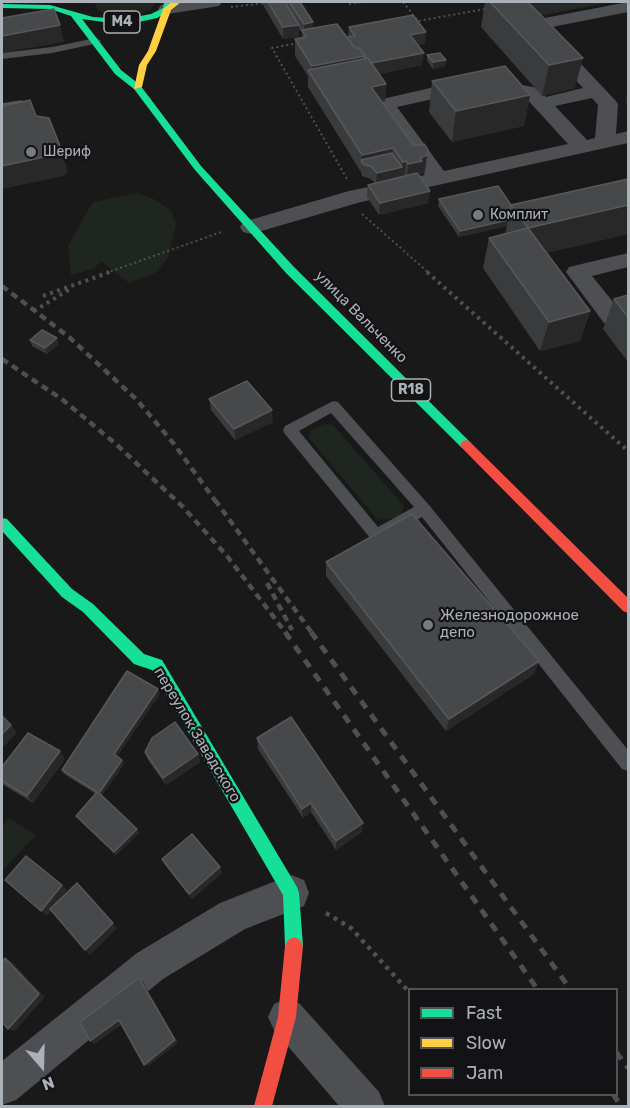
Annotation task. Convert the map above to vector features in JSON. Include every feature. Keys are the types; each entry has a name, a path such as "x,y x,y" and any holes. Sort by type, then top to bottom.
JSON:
{"main road":[{"path":"75,15 80,2"},
{"path":"137,87 143,65 152,51 171,4"},
{"name":"M4","path":"2,6 50,8 75,15 125,22 148,18 171,4"},
{"name":"улица Вальченко","path":"75,15 118,72 137,87 198,168 291,270 628,607"},
{"path":"108,58 125,62 152,51"},
{"name":"переулок Завадского","path":"2,523 67,592 88,608 140,659 158,665 291,893"},
{"path":"263,1107 287,1017 294,954 291,893"}],"street":[{"path":"171,4 213,2"},
{"path":"534,25 628,7"},
{"path":"534,25 608,104 605,142"},
{"path":"438,178 385,104 478,83 531,92 582,147"},
{"path":"541,104 596,92"},
{"path":"251,227 357,196 628,137"},
{"path":"628,260 578,272 612,317 628,316"},
{"path":"2,1086 150,966 233,916 291,893"},
{"path":"287,1017 365,1107"}],"lane":[{"path":"2,56 26,49 96,41"},
{"path":"424,510 376,535 290,430 333,406 424,510 628,763"}],"path":[{"path":"349,4 363,2"},
{"path":"403,2 418,21"},
{"path":"407,23 485,9 503,19 534,25"},
{"path":"305,42 272,48 357,196 355,208 628,451"},
{"path":"43,296 230,229"},
{"path":"34,311 78,284"},
{"path":"291,893 351,928 408,991"}],"shaded area":[{"path":"95,2 156,2 150,10 132,17 104,14 98,10"},
{"path":"137,193 154,199 171,210 176,224 168,258 155,273 129,283 101,261 94,269 71,275 68,245 93,202"},
{"path":"324,424 333,425 404,506 402,513 395,518 378,520 309,438 310,431"},
{"path":"9,818 36,835 2,871 2,826"}],"building":[{"path":"268,2 285,2 299,25 283,27"},
{"path":"289,2 300,2 313,22 304,24"},
{"path":"490,2 528,2 583,58 549,65"},
{"path":"54,9 60,25 2,36 2,18"},
{"path":"413,15 426,32 410,35 424,53 371,63 368,58 364,59 365,56 359,48 355,48 347,37 355,36 349,27"},
{"path":"337,24 355,48 359,48 365,56 312,66 295,39 306,37 302,30"},
{"path":"440,53 446,60 433,62 427,55"},
{"path":"368,58 386,84 371,87 414,146 424,144 428,150 427,155 420,158 422,161 408,164 406,161 403,162 393,148 362,155 308,70"},
{"path":"505,66 530,95 456,111 432,81"},
{"path":"30,100 36,116 49,118 62,151 58,154 2,166 2,106"},
{"path":"22,102 2,106 2,104"},
{"path":"392,153 402,167 377,173 372,167 363,164 361,160"},
{"path":"417,173 430,191 380,203 368,185"},
{"path":"628,179 628,205 528,228 511,205"},
{"name":"Комплит","path":"498,186 511,205 508,220 460,231 439,199"},
{"path":"528,228 590,311 549,322 489,238"},
{"path":"628,295 628,317 614,299"},
{"path":"42,330 57,338 45,348 30,340"},
{"path":"247,381 272,410 234,429 209,399"},
{"name":"Железнодорожное депо","path":"412,514 539,661 449,719 326,562"},
{"path":"127,671 158,689 114,754 122,760 99,793 137,829 114,852 76,816 97,792 62,770"},
{"path":"2,716 11,725 2,734"},
{"path":"291,717 363,823 336,841 311,803 302,809 257,738"},
{"path":"175,722 198,754 163,778 145,752 152,738"},
{"path":"28,733 60,751 27,796 2,781 2,767"},
{"path":"192,834 220,867 189,894 162,859"},
{"path":"26,856 62,885 41,911 5,880"},
{"path":"77,883 113,923 85,950 50,909"},
{"path":"5,958 39,994 8,1029 2,1022 2,962"},
{"path":"139,978 175,1040 144,1065 119,1020 90,1041 80,1022"}],"railway":[{"path":"2,286 69,337 137,400 174,444 219,506"},
{"path":"2,359 63,400 116,444 183,507 227,556 286,633"},
{"path":"215,500 312,633"},
{"path":"267,583 292,630"},
{"path":"285,632 537,988"},
{"path":"311,632 570,988"},
{"path":"618,1055 628,1068"},
{"path":"614,1096 621,1106"}],"traffic: fast":[{"path":"2,6 50,7 92,19 125,22 154,16 167,9 168,2"},
{"path":"75,15 118,72 137,87 198,168 290,270 466,445"},
{"path":"2,523 67,593 88,608 139,659 157,665 291,893 294,946"}],"traffic: slow":[{"path":"137,87 143,65 152,51 167,9 177,2"}],"traffic: jam":[{"path":"466,445 628,607"},
{"path":"263,1106 287,1017 294,946"}],"place":[{"name":"Шериф","path":"31,152"},
{"name":"Комплит","path":"478,215"},
{"name":"Железнодорожное депо","path":"428,625"}]}
